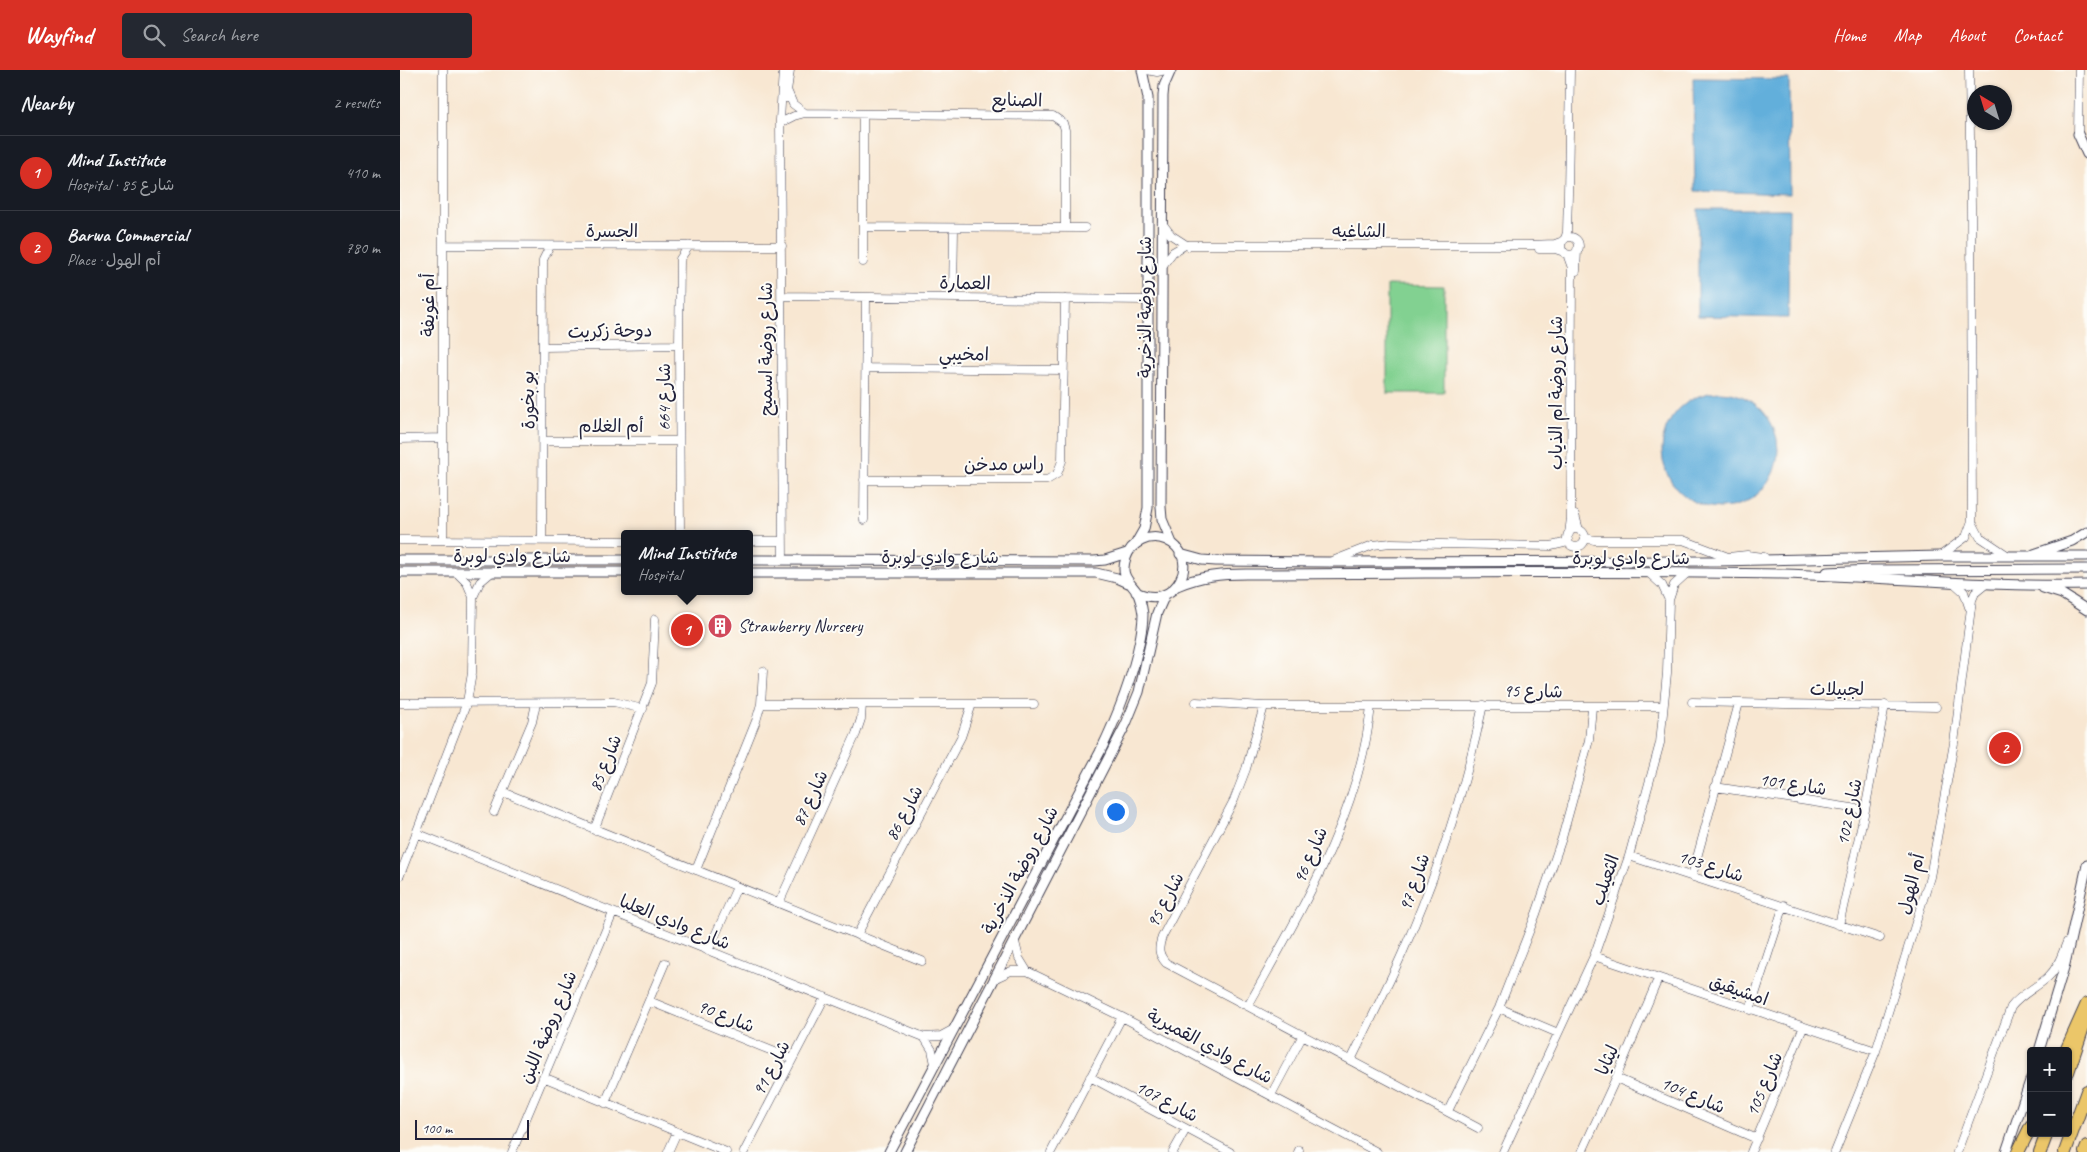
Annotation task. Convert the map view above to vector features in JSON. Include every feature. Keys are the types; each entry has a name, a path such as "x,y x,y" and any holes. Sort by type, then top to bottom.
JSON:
{"highway":[{"path":"2068,1047 2087,1004"},
{"path":"2072,1060 2087,1015"},
{"path":"2065,1152 2087,1091"},
{"path":"2018,1152 2027,1134"},
{"path":"2040,1152 2046,1137"},
{"path":"2085,1152 2087,1147"}],"street":[{"name":"أم غويفة","path":"443,70 443,540"},
{"name":"شارع روضة اسميح","path":"782,70 783,560"},
{"name":"شارع روضة اسميح","path":"781,138 790,70"},
{"name":"شارع روضة الذخرية","path":"1136,543 1144,529 1148,508 1148,98 1142,70"},
{"path":"1146,70 1157,72 1166,70"},
{"name":"شارع روضة الذخرية","path":"1171,70 1162,96 1161,507 1162,519 1172,544"},
{"path":"1568,194 1571,205 1572,229 1578,245 1577,250 1572,254 1565,253 1561,246 1567,232 1570,70"},
{"path":"1969,70 1972,521 1975,531 1980,537 2007,555"},
{"path":"2078,72 2078,134 2087,154"},
{"path":"787,90 793,104 806,113"},
{"name":"الصنايع","path":"784,121 806,113 863,115 1045,114 1059,118 1065,130 1065,228"},
{"path":"863,115 863,262"},
{"path":"1162,222 1171,235 1188,246"},
{"path":"863,228 1085,228"},
{"path":"954,228 954,298"},
{"path":"1564,240 1570,237 1576,240"},
{"name":"الشاغيه","path":"1188,246 1530,245 1555,244 1564,240"},
{"name":"الجسرة","path":"443,245 782,246"},
{"name":"الشاغيه","path":"1530,245 1536,249 1555,249 1565,253"},
{"name":"بو بخورة","path":"536,246 543,260 542,540"},
{"name":"بو بخورة","path":"543,260 550,246"},
{"path":"672,246 680,259 689,246"},
{"path":"1162,267 1173,252 1181,247 1188,246"},
{"name":"شارع روضة ام الذياب","path":"1577,250 1575,518 1579,530"},
{"name":"شارع روضة ام الذياب","path":"1565,253 1571,260 1572,268 1571,518 1568,537"},
{"name":"شارع 664","path":"680,259 680,530"},
{"name":"العمارة","path":"782,296 1147,300"},
{"path":"864,520 866,298"},
{"name":"راس مدخن","path":"864,480 1047,480 1053,478 1057,474 1062,461 1062,370 1065,299"},
{"name":"دوحة زكريت","path":"543,347 679,345"},
{"name":"امخيبي","path":"866,368 1062,370"},
{"path":"400,438 443,438"},
{"name":"أم الغلام","path":"543,441 680,441"},
{"path":"1940,556 1966,537 1972,521"},
{"path":"1328,562 1373,545 1551,546 1564,543 1572,531 1579,530 1582,531 1586,538 1594,540 1683,540 1728,557 1747,555 1788,558"},
{"path":"2029,556 2072,541 2087,532"},
{"path":"1568,537 1571,546 1577,547 1583,544 1586,538"},
{"path":"1150,538 1158,538 1172,544 1180,554 1184,570 1177,586 1165,595 1150,597 1136,592 1128,583 1124,568 1128,553 1136,543 1150,538"},
{"name":"شارع وادي لوبرة","path":"400,540 621,541"},
{"path":"753,542 782,541"},
{"name":"شارع وادي لوبرة","path":"753,560 1094,561 1105,560 1128,553"},
{"name":"شارع وادي لوبرة","path":"1180,554 1202,560 1216,561 1328,562 1717,561 1788,558 2007,555 2087,556"},
{"name":"شارع وادي لوبرة","path":"400,560 621,560"},
{"path":"1784,574 1872,570 2087,569"},
{"path":"400,875 467,702 472,673 474,598 480,582 493,571"},
{"name":"شارع وادي لوبرة","path":"400,572 621,572"},
{"path":"456,572 467,583 474,598"},
{"name":"شارع وادي لوبرة","path":"753,573 1096,574 1117,578 1128,583"},
{"name":"شارع وادي لوبرة","path":"1177,586 1201,576 1215,574 1784,574 2036,586 2087,585"},
{"path":"1650,574 1662,585 1668,600"},
{"path":"1668,600 1674,585 1686,574"},
{"name":"أم الهول","path":"1954,583 1964,592 1970,612"},
{"name":"أم الهول","path":"1835,1152 1876,1051 1930,877 1954,743 1972,600 1975,593 1986,584"},
{"path":"2036,586 2062,594 2087,610"},
{"name":"شارع روضة الذخرية","path":"890,1152 1116,718 1127,691 1140,637 1143,615 1136,592"},
{"name":"شارع روضة الذخرية","path":"905,1152 1126,724 1139,692 1157,613 1165,595"},
{"name":"الثعيلب","path":"1503,1152 1594,956 1629,856 1660,743 1667,673 1668,600"},
{"name":"شارع 85","path":"594,830 652,683 655,620"},
{"path":"696,870 761,704 763,671"},
{"path":"400,703 614,702 643,708"},
{"name":"شارع 95","path":"1196,702 1264,706 1663,706"},
{"name":"لجبيلات","path":"1692,702 1885,704 1936,707"},
{"path":"494,812 532,722 536,703"},
{"path":"1692,876 1739,703"},
{"path":"761,704 1034,704"},
{"name":"شارع 87","path":"779,903 856,734 861,720 862,704"},
{"name":"شارع 86","path":"858,934 961,737 972,704"},
{"name":"شارع 102","path":"1839,925 1865,810 1885,704"},
{"name":"شارع 97","path":"1351,1060 1402,954 1424,899 1467,771 1483,705"},
{"name":"شارع 95","path":"1264,706 1249,760 1234,800 1159,945 1159,953 1166,963 1478,1128"},
{"name":"شارع 96","path":"1248,1006 1306,901 1345,814 1360,768 1371,706"},
{"path":"1448,1111 1498,1008 1536,914 1562,838 1589,740 1592,707"},
{"name":"شارع 101","path":"1716,787 1865,810"},
{"path":"503,792 922,961"},
{"name":"شارع وادي العلبا","path":"416,833 924,1037"},
{"name":"شارع 103","path":"1629,856 1784,905 1880,938"},
{"path":"2041,1047 2075,924 2087,864"},
{"path":"708,951 737,887"},
{"path":"1750,1010 1784,905"},
{"name":"شارع روضة اللبن","path":"512,1152 613,913"},
{"path":"1957,1152 2011,1007 2018,998 2048,977 2054,970 2075,924"},
{"path":"1015,942 1019,958 1027,971"},
{"name":"امشيقيق","path":"1594,956 1803,1028 1876,1051"},
{"path":"606,1103 665,963"},
{"path":"996,978 1011,971 1027,971"},
{"name":"شارع وادي القميرية","path":"1027,971 1122,1017 1375,1152"},
{"name":"ليثايا","path":"1582,1152 1658,979"},
{"name":"شارع 91","path":"744,1152 825,998"},
{"name":"شارع 90","path":"649,1001 792,1059"},
{"path":"1498,1008 1558,1033"},
{"path":"1051,1152 1122,1017"},
{"path":"935,1064 932,1050 924,1037 941,1036 955,1028"},
{"name":"شارع 105","path":"1751,1152 1803,1028"},
{"path":"1270,1095 1303,1035"},
{"path":"543,1077 726,1152"},
{"name":"شارع 107","path":"1090,1077 1230,1152"},
{"name":"شارع 104","path":"1616,1078 1757,1139"},
{"path":"2006,1152 2027,1090"},
{"path":"1174,1152 1186,1129"},
{"path":"668,1152 677,1132"}],"green space":[{"path":"1387,285 1444,286 1444,393 1387,393"}],"water":[{"path":"1693,78 1789,79 1790,194 1695,191"},
{"path":"1698,209 1789,209 1788,318 1698,316"},
{"path":"1720,392 1742,396 1761,409 1774,428 1778,450 1774,472 1761,491 1742,504 1720,508 1698,504 1679,491 1666,472 1662,450 1666,428 1679,409 1698,396"}],"place":[{"name":"Strawberry Nursery","path":"720,626"},
{"name":"Mind Institute","path":"687,630"},
{"name":"Barwa Commercial","path":"2005,748"}]}
